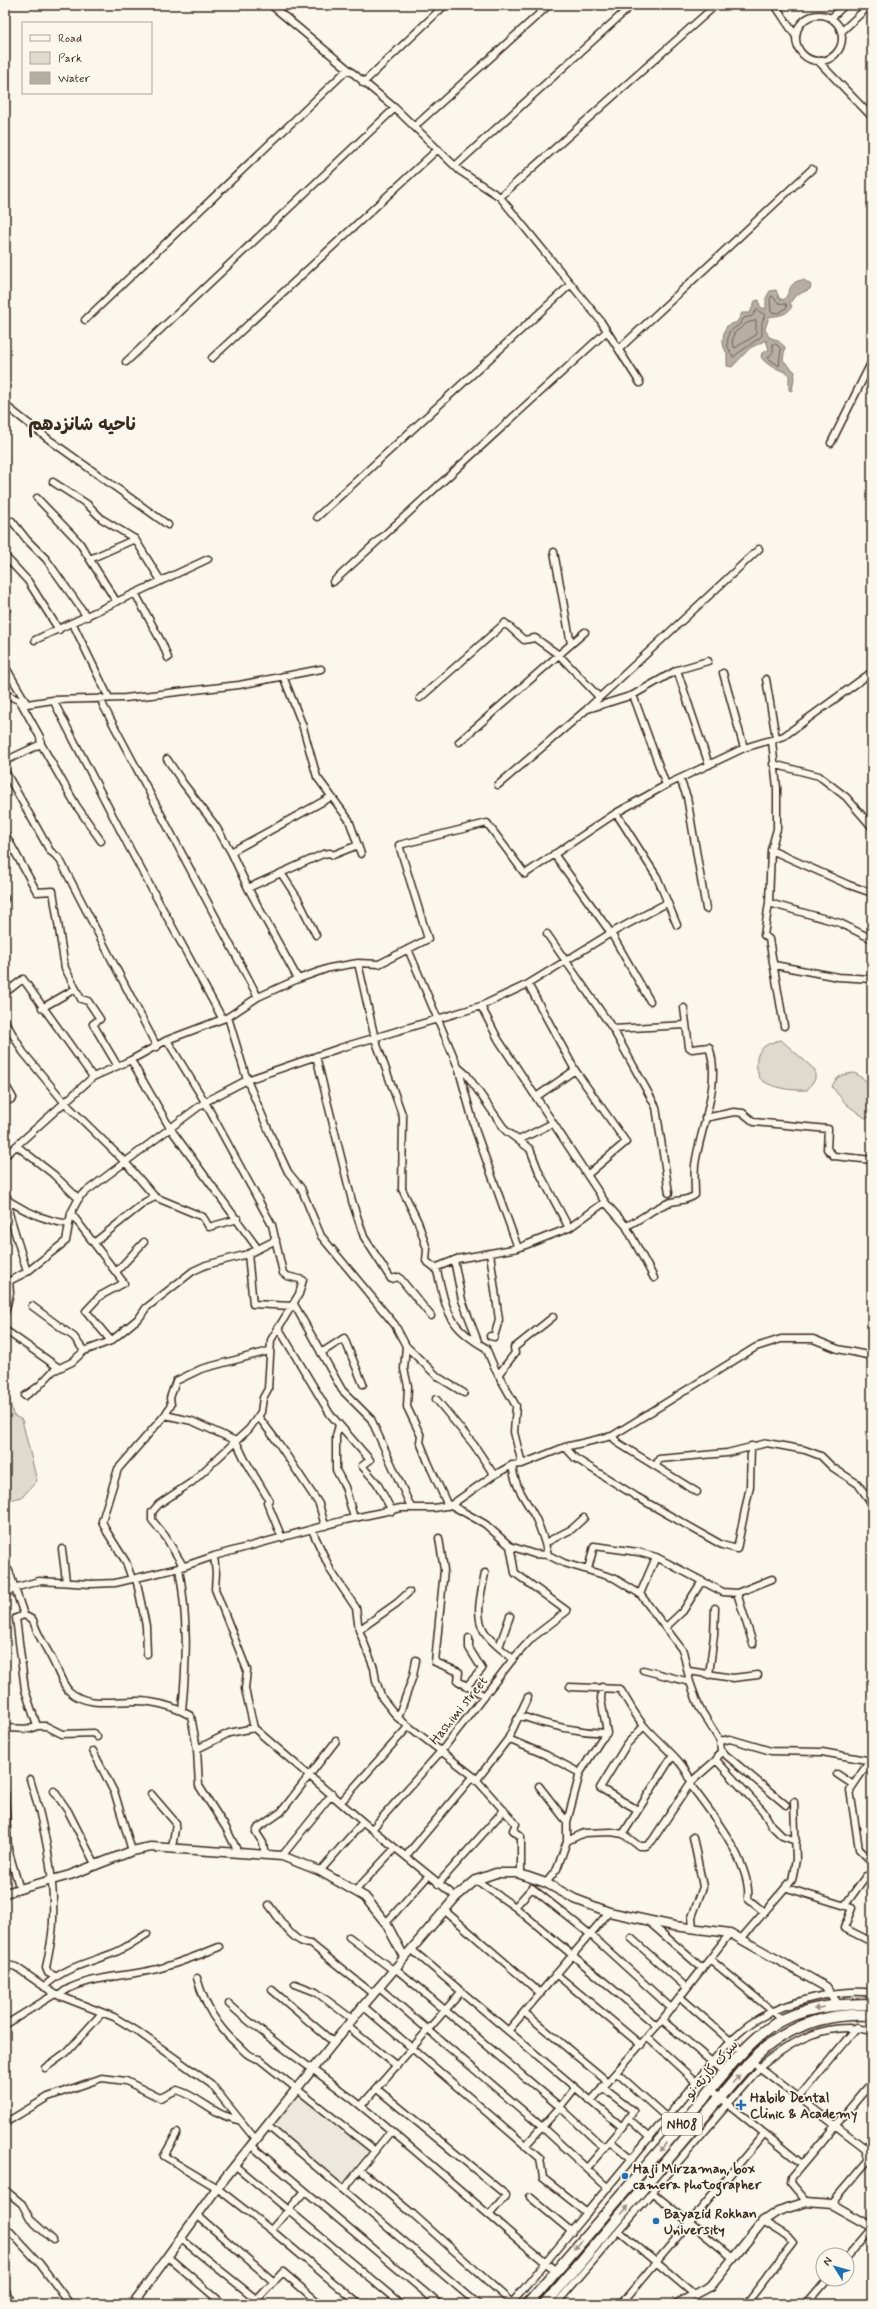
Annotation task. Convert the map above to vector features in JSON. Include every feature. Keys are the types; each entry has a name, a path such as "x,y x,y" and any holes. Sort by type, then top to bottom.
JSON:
{"highway":[{"name":"سرک کارته نو","path":"528,2304 743,2052 760,2036 783,2020 814,2009 837,2004 872,2004"},
{"name":"سرک کارته نو","path":"545,2304 751,2061 767,2045 795,2027 831,2016 872,2015"}],"street":[{"path":"271,5 347,70 395,108 455,166 500,197 607,331 640,383"},
{"path":"363,83 445,5"},
{"path":"414,126 549,5"},
{"path":"455,166 632,5"},
{"path":"500,197 716,5"},
{"path":"775,5 795,35 798,48 804,56 818,61 872,117"},
{"path":"831,18 845,5"},
{"path":"841,32 870,5"},
{"path":"795,35 801,23 808,17 817,14 831,18 840,27 841,45 837,53 830,59 818,61"},
{"path":"85,320 347,70"},
{"path":"126,362 395,108"},
{"path":"212,358 438,149"},
{"path":"619,349 812,169"},
{"path":"317,517 571,284"},
{"path":"333,582 607,331"},
{"path":"831,443 872,361"},
{"path":"5,405 51,441 168,525"},
{"path":"53,482 87,504 102,519 135,539 161,581"},
{"path":"36,498 79,542 116,601"},
{"path":"12,520 27,540 46,559 87,617"},
{"path":"90,559 135,539"},
{"path":"498,785 586,710 759,549"},
{"path":"554,552 571,644"},
{"path":"5,556 28,581 59,630"},
{"path":"35,640 73,624 116,601 208,559"},
{"path":"135,593 163,645 168,658"},
{"path":"73,624 109,698"},
{"path":"420,698 502,624 507,624 524,640 535,638 559,655 599,698"},
{"path":"459,742 584,632"},
{"path":"586,710 633,695 677,670 708,661"},
{"path":"5,666 27,704"},
{"path":"5,694 27,704 54,700 109,698 239,685 321,669"},
{"path":"677,670 709,764"},
{"path":"5,1156 93,1077 157,1047 167,1040 225,1018 258,997 298,979 329,968 358,963 379,964 428,939 399,845 486,823 525,874 616,813 666,785 744,748 784,736 872,672"},
{"path":"723,673 744,748"},
{"path":"283,676 302,724 317,777 349,820 362,854"},
{"path":"766,679 774,739 773,764 777,788 777,829 771,850 769,903 764,935 769,939 784,1026"},
{"path":"633,695 666,785"},
{"path":"101,698 103,705 258,997"},
{"path":"19,700 40,737 41,744 76,805 100,841"},
{"path":"54,700 130,849 225,1018 247,1080 271,1136 288,1172 301,1188 322,1236 396,1325 406,1346 438,1377 464,1393"},
{"path":"5,761 41,744"},
{"path":"167,759 182,783 215,825 231,852 248,888 298,979"},
{"path":"773,764 819,776 846,797 872,827"},
{"path":"5,771 50,851 59,858 157,1047"},
{"path":"680,779 687,797 706,909"},
{"path":"231,852 331,797"},
{"path":"616,813 657,877 676,925"},
{"path":"5,834 37,892 53,891 65,968 81,999 88,1001 100,1019 93,1024 117,1065"},
{"path":"248,888 323,854 330,853 333,856 358,845"},
{"path":"771,850 849,885 872,893"},
{"path":"554,854 611,933 650,1001"},
{"path":"281,873 298,900 316,935"},
{"path":"769,903 840,923 872,939"},
{"path":"5,1313 10,1293 7,1282 27,1272 66,1241 71,1213 79,1199 125,1162 206,1102 247,1080 316,1056 480,1006 528,984 611,933 665,904"},
{"path":"547,934 567,960 613,1029 656,1108 669,1194"},
{"path":"408,949 439,1019 458,1067 476,1132 518,1248"},
{"path":"358,963 375,1039 402,1116 402,1189 418,1222 427,1249 426,1261 436,1267 452,1322 467,1337 486,1348 498,1375 516,1406 514,1432 522,1464"},
{"path":"774,965 838,977 872,979"},
{"path":"5,993 23,979 42,1008 93,1077"},
{"path":"528,984 575,1070 626,1142 587,1175"},
{"path":"42,1008 75,989"},
{"path":"480,1006 498,1040 587,1175 605,1202 626,1226 654,1278"},
{"path":"626,1226 638,1221 668,1203 688,1200 695,1195 695,1166 704,1118 714,1086 710,1049 707,1047 690,1049 685,1025 684,1008"},
{"path":"5,1021 23,1052 64,1102 125,1162 155,1197 203,1217 209,1227 238,1220"},
{"path":"613,1029 685,1025"},
{"path":"167,1040 206,1102 272,1225 283,1273 287,1276 303,1280 299,1294 271,1340 269,1351 268,1389 263,1398 258,1416 250,1429 192,1482 158,1504 152,1512 152,1520 169,1542 182,1564 179,1568 185,1609 187,1641 182,1711"},
{"path":"316,1056 343,1168 364,1237 391,1280 399,1277 431,1316"},
{"path":"131,1060 170,1128 209,1184 238,1220 258,1249"},
{"path":"458,1067 467,1075 506,1130 530,1149 539,1172 570,1228"},
{"path":"536,1097 575,1070"},
{"path":"5,1084 13,1098 5,1103"},
{"path":"704,1118 734,1112 743,1113 754,1122 828,1129 827,1149 834,1156 872,1160"},
{"path":"519,1140 553,1122"},
{"path":"17,1146 53,1174 79,1199"},
{"path":"5,1193 9,1201 9,1213 27,1272"},
{"path":"95,1242 145,1202 155,1197"},
{"path":"9,1201 29,1214 52,1221 69,1224"},
{"path":"436,1267 454,1260 518,1248 570,1228 605,1202"},
{"path":"71,1213 95,1242 124,1283 100,1296 86,1311 111,1341"},
{"path":"25,1396 59,1368 72,1362 84,1351 111,1341 140,1318 146,1308 193,1272 206,1265 248,1254 276,1240"},
{"path":"116,1272 144,1242"},
{"path":"490,1253 499,1320 494,1337 490,1336"},
{"path":"248,1254 253,1304 293,1305"},
{"path":"454,1260 462,1300 479,1344"},
{"path":"293,1305 342,1390 371,1419 411,1507"},
{"path":"32,1306 74,1337 84,1351"},
{"path":"498,1375 515,1353 514,1348 553,1317"},
{"path":"278,1327 312,1386 339,1425 370,1460 362,1466 377,1483 392,1511"},
{"path":"5,1330 59,1368"},
{"path":"321,1352 344,1338 363,1384"},
{"path":"5,1595 14,1588 38,1581 66,1581 91,1584 115,1583 179,1568 214,1556 354,1518 411,1507 434,1508 449,1505 494,1475 512,1465 522,1464 565,1447 612,1436 756,1347 781,1339 813,1339 838,1349 872,1356"},
{"path":"406,1346 404,1362 408,1386 407,1407 421,1436 420,1442 428,1462 449,1505 485,1524 510,1546 534,1554 548,1555 564,1563 614,1578 640,1594 683,1651 690,1682 699,1707 720,1741 721,1751 716,1760 691,1782 652,1841 646,1846 639,1846 623,1834 584,1833 567,1841"},
{"path":"147,1654 146,1626 134,1579 126,1562 107,1532 102,1521 118,1469 165,1415 171,1405 170,1398 176,1381 201,1369 269,1351"},
{"path":"436,1399 474,1445 494,1475"},
{"path":"165,1415 192,1421 236,1441 244,1458 269,1500 267,1502 282,1538"},
{"path":"258,1416 279,1444 319,1504 325,1526"},
{"path":"339,1425 336,1436 336,1470 345,1488 354,1518"},
{"path":"612,1436 618,1443 697,1492"},
{"path":"656,1466 659,1459 727,1453 767,1443 805,1450 821,1456 832,1467 858,1484 872,1504"},
{"path":"565,1447 575,1458 637,1497 722,1545 737,1549 750,1486 751,1446"},
{"path":"512,1465 514,1479 521,1495 536,1518 548,1555"},
{"path":"545,1543 572,1529 584,1518"},
{"path":"312,1530 331,1572 356,1608 359,1630 374,1668 376,1681 382,1698 398,1718 408,1727 442,1750 475,1778 516,1824 513,1830 520,1837 522,1874"},
{"path":"439,1538 444,1570 435,1662 459,1672 457,1680 466,1687 485,1696"},
{"name":"Hashimi street","path":"372,1829 442,1750 513,1659 532,1638 567,1611 515,1573 510,1546"},
{"path":"588,1569 594,1546 638,1552 656,1557 723,1592 737,1593 772,1579"},
{"path":"62,1549 66,1581"},
{"path":"214,1556 216,1573 215,1589 247,1670 245,1689 254,1728 332,1794 362,1822 456,1897"},
{"path":"640,1594 656,1557"},
{"path":"5,1566 9,1572 24,1615 33,1620 36,1632 69,1690 80,1697 100,1702 124,1700 150,1702 182,1711 191,1716 197,1749 199,1786 226,1828 238,1852"},
{"path":"485,1573 480,1616 484,1631 513,1659"},
{"path":"666,1627 683,1611 702,1581"},
{"path":"359,1630 409,1592"},
{"path":"737,1593 753,1644"},
{"path":"709,1675 714,1635 715,1608"},
{"path":"24,1615 16,1618 19,1652 25,1690 37,1726"},
{"path":"499,1647 510,1616"},
{"path":"466,1687 482,1669 469,1648 469,1638"},
{"path":"398,1718 413,1676 416,1660"},
{"path":"643,1670 690,1682"},
{"path":"688,1671 733,1678 758,1675"},
{"path":"570,1687 620,1688 644,1726 673,1755 691,1782 692,1787 728,1836 749,1890 748,1899 764,1912"},
{"path":"546,1883 557,1869 567,1841 567,1822 580,1773 600,1741 607,1733 602,1699 602,1687"},
{"path":"406,1856 508,1739 528,1697"},
{"path":"520,1716 552,1726 584,1732 607,1733"},
{"path":"5,1728 30,1729 37,1726 46,1726 62,1734 94,1733 97,1737"},
{"path":"638,1810 600,1788 627,1744 644,1726"},
{"path":"340,1802 408,1727"},
{"path":"197,1749 229,1733 254,1728"},
{"path":"508,1739 546,1755 580,1773"},
{"path":"720,1741 730,1739 771,1751 822,1752 871,1760 852,1784 851,1796 859,1849 872,1862"},
{"path":"265,1855 263,1843 256,1832 258,1828 281,1812 336,1741"},
{"path":"93,1751 115,1794 132,1851"},
{"path":"721,1751 786,1805"},
{"path":"623,1834 673,1755"},
{"path":"716,1760 763,1811 771,1825 782,1836 796,1841"},
{"path":"837,1774 852,1784"},
{"path":"30,1779 43,1827 52,1880 54,1921 46,1968 48,1973 55,1976"},
{"path":"539,1786 567,1822"},
{"path":"54,1791 68,1811 96,1866"},
{"path":"5,1794 8,1849 20,1890"},
{"path":"151,1794 176,1823 172,1848"},
{"path":"282,1856 332,1794"},
{"path":"741,1939 787,1888 792,1880 796,1860 794,1802"},
{"path":"438,1884 504,1810"},
{"path":"320,1871 362,1822"},
{"path":"693,1837 703,1887 692,1917 693,1928"},
{"path":"6,1895 96,1866 132,1851 151,1847 282,1856 320,1871 356,1890 365,1897 386,1923 404,1957"},
{"path":"356,1890 395,1848"},
{"path":"144,2304 134,2301 168,2258 180,2238 217,2188 352,2019 404,1957 456,1897 476,1880 496,1873 522,1874 546,1883 575,1899 609,1912 649,1922 730,1933 826,1987 837,2004"},
{"path":"386,1923 428,1876"},
{"path":"845,1905 866,1876"},
{"path":"476,1880 515,1907 657,2026"},
{"path":"515,1907 532,1888 590,1935 671,2008"},
{"path":"787,1888 845,1905 853,1909 844,1928 872,1942"},
{"path":"269,1905 295,1938 303,1943 312,1944 428,2030 542,2127 608,2188"},
{"path":"444,1910 539,1992"},
{"path":"508,2031 525,2013 539,1992 573,1955 609,1912"},
{"path":"649,1922 703,1969"},
{"path":"591,2101 662,2020 730,1933"},
{"path":"44,1987 55,1976 94,1958 111,1954 147,1934"},
{"path":"349,1937 394,1969 445,2011 560,2107 604,2148"},
{"path":"631,1938 687,1988"},
{"path":"5,2025 57,1995 64,1989 83,1983 160,1968 219,1947"},
{"path":"411,1949 622,2127"},
{"path":"710,1960 783,2020"},
{"path":"5,1964 16,1967 57,1995 114,2017 137,2031 211,2084 254,2143 305,2191 439,2304"},
{"path":"556,1974 641,2045"},
{"path":"197,1978 201,1994 212,2016 225,2034 252,2058 259,2059 375,2151"},
{"path":"295,1984 316,1992 352,2019"},
{"path":"272,1990 334,2042"},
{"path":"360,2170 413,2214 512,2304 545,2262 572,2232 712,2062 755,2020 773,2012 831,1994 856,1990 872,1993"},
{"path":"361,2106 462,1991"},
{"path":"680,1997 743,2052"},
{"path":"229,2004 266,2036 313,2068 361,2106 556,2271"},
{"path":"363,2006 540,2158 543,2178 587,2213"},
{"path":"45,2068 67,2052 102,2013"},
{"path":"525,2013 608,2082"},
{"path":"662,2020 725,2073"},
{"path":"347,2026 397,2066"},
{"path":"556,2304 759,2068 781,2049 802,2037 824,2031 857,2027 872,2031"},
{"path":"799,2097 857,2027"},
{"path":"646,2037 696,2082"},
{"path":"751,2061 866,2148 870,2158 831,2204"},
{"path":"617,2073 666,2117"},
{"path":"5,2123 48,2097 102,2078 126,2081 160,2098 177,2090 188,2093 228,2118 238,2120"},
{"path":"807,2202 790,2180 872,2082"},
{"path":"587,2168 629,2119 633,2111 602,2087"},
{"path":"377,2088 506,2196 490,2214"},
{"path":"525,2146 575,2088"},
{"path":"711,2090 802,2164"},
{"path":"629,2119 650,2138"},
{"path":"268,2126 478,2304"},
{"path":"344,2189 391,2131"},
{"path":"177,2133 164,2156 217,2188 271,2230 360,2304"},
{"path":"620,2304 764,2134"},
{"path":"610,2141 632,2159"},
{"path":"236,2166 401,2304"},
{"path":"5,2190 22,2204 30,2219 53,2240"},
{"path":"271,2230 305,2191"},
{"path":"652,2193 733,2258"},
{"path":"530,2197 572,2232"},
{"path":"677,2304 695,2296 711,2286 763,2221 778,2211 807,2202 831,2204 872,2228 855,2248"},
{"path":"197,2216 274,2282"},
{"path":"746,2304 793,2243 787,2236 763,2221"},
{"path":"5,2226 40,2264 70,2304"},
{"path":"620,2231 695,2296"},
{"path":"180,2238 254,2302 283,2272 320,2304"},
{"path":"168,2258 223,2304"},
{"path":"806,2304 821,2287"},
{"path":"5,2288 12,2304"}],"shaded area":[{"path":"302,2092 371,2149 343,2183 273,2126"},
{"name":"Habib Dental Clinic & Academy","path":"742,2098 748,2103 740,2112 734,2108"}],"green space":[{"path":"781,1040 815,1070 815,1079 807,1090 795,1090 774,1086 763,1081 759,1077 757,1057 763,1048 768,1044"},
{"path":"855,1073 872,1085 872,1117 865,1118 846,1104 832,1087 836,1080 841,1076"},
{"path":"5,1390 8,1391 13,1415 22,1420 37,1481 22,1497 5,1501"}],"water":[{"path":"804,280 811,285 810,289 795,296 790,303 792,306 788,312 769,317 765,329 769,337 777,340 785,347 783,360 795,372 792,391 789,390 789,375 771,366 761,357 762,353 769,350 766,340 750,348 732,367 727,366 727,353 723,340 727,326 737,322 742,313 750,313 755,301 759,300 760,307 766,309 766,298 770,291 776,290 779,298 783,300 795,282"}],"place":[{"name":"Habib Dental Clinic & Academy","path":"741,2105"},
{"name":"Haji Mirzaman, box camera photographer","path":"625,2176"},
{"name":"Bayazid Rokhan University","path":"656,2221"}],"district":[{"name":"ناحیه شانزدهم","path":"82,424"}]}
